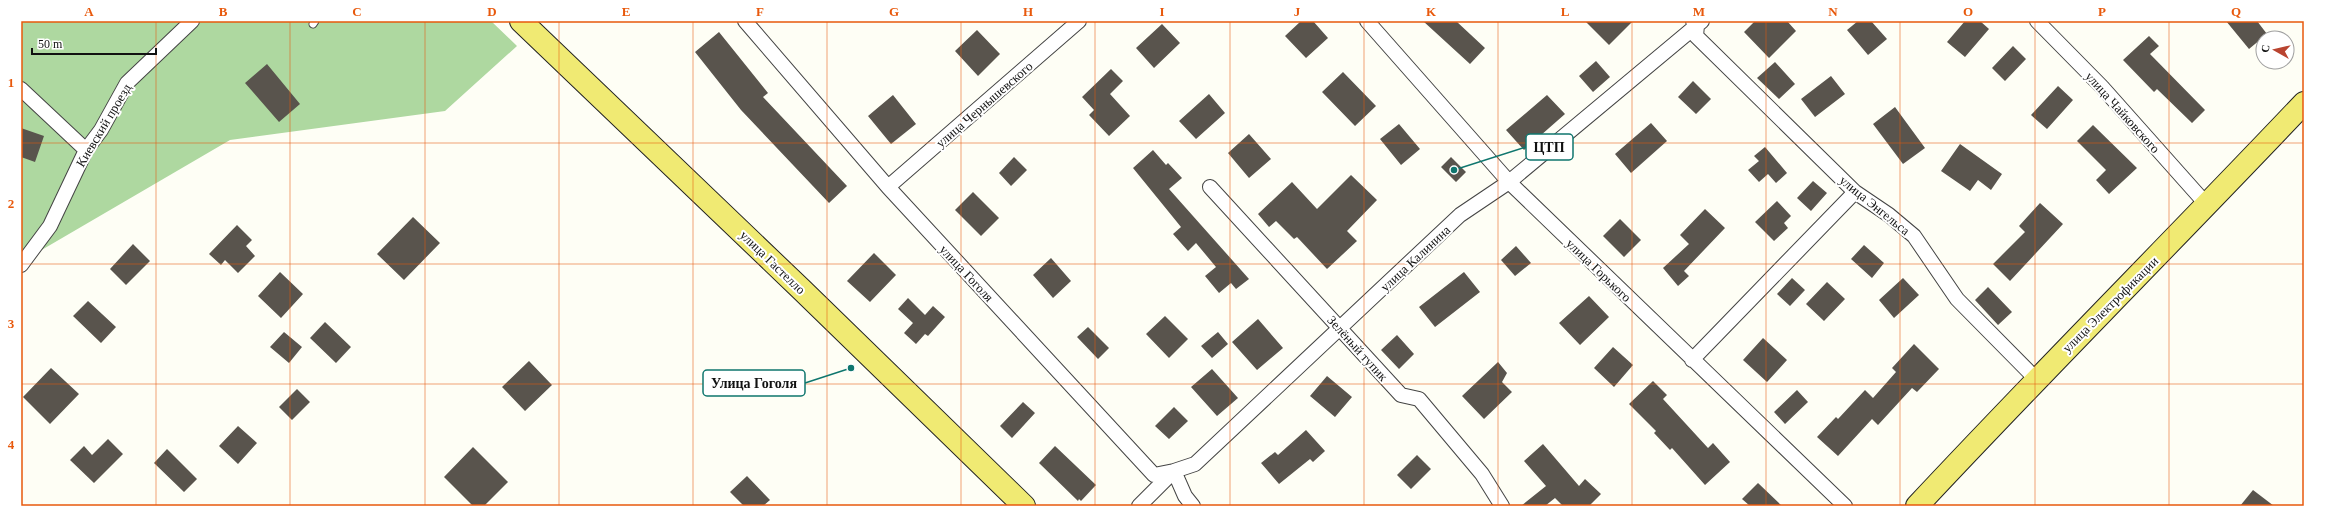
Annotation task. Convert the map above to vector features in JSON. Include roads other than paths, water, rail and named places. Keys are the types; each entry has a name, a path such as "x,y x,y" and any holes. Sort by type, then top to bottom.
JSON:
{"main road":[{"name":"улица Гастелло","path":"521,21 802,289 1024,506"},
{"name":"улица Электрофикации","path":"1917,506 2036,379 2207,205 2304,103"}],"street":[{"name":"Киевский проезд","path":"21,265 50,226 86,150 101,130 128,82 192,21"},
{"name":"улица Гоголя","path":"746,21 888,187 1154,475 1174,472"},
{"name":"улица Чернышевского","path":"888,187 1079,21"},
{"name":"улица Горького","path":"1367,21 1509,182 1845,506"},
{"name":"улица Чайковского","path":"2037,21 2102,87 2207,205"},
{"name":"улица Калинина","path":"1139,506 1174,472 1195,464 1339,327 1460,215 1509,182 1697,22"},
{"name":"улица Энгельса","path":"1697,22 1696,36 1855,192 1889,215 1914,236 1957,299 2036,379"},
{"path":"21,89 86,150"},
{"name":"Зелёный тупик","path":"1210,187 1401,395 1419,399 1482,474 1501,506"},
{"path":"1692,360 1855,192"},
{"path":"1174,472 1185,496 1193,506"}],"place":[{"name":"ЦТП","path":"1454,170"},
{"name":"Улица Гоголя","path":"851,368"}]}
